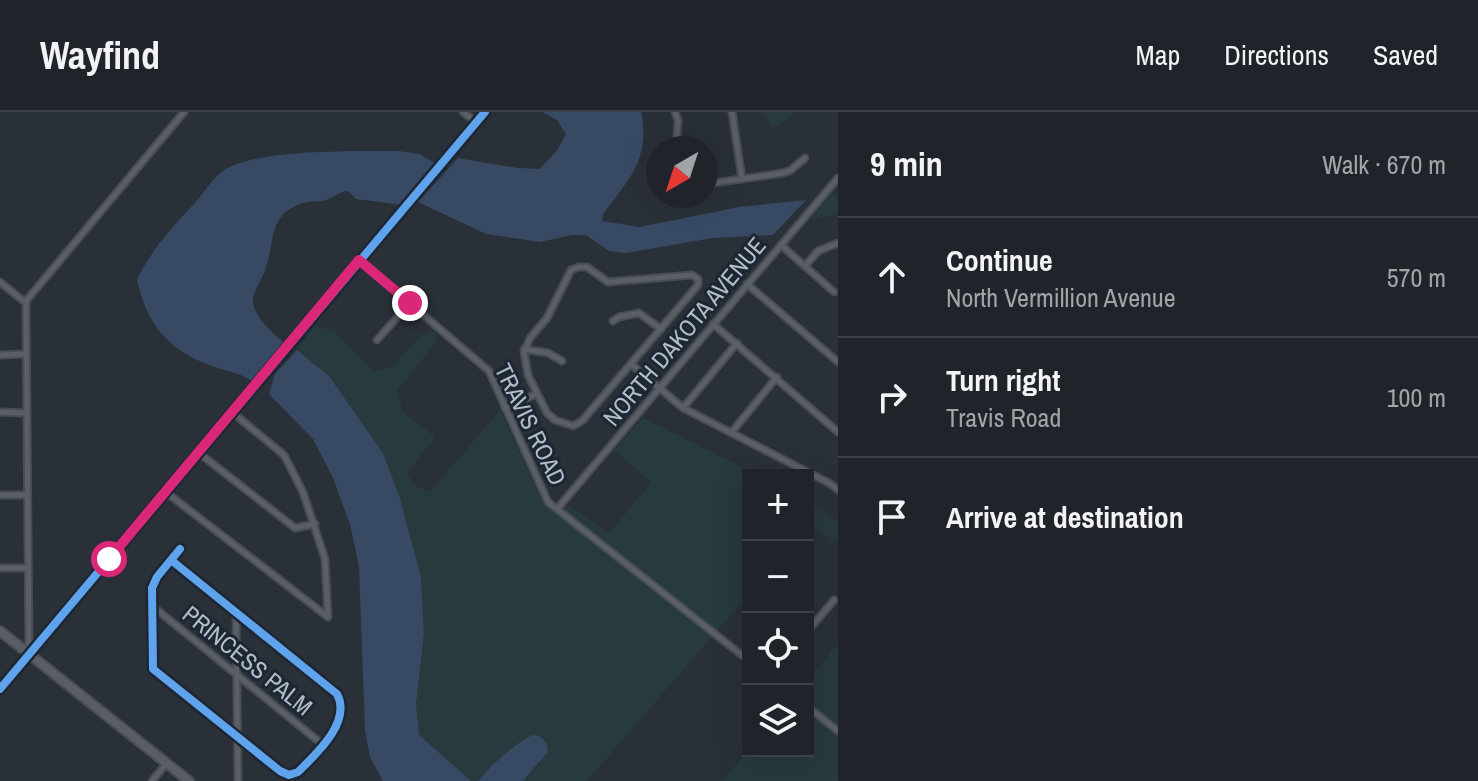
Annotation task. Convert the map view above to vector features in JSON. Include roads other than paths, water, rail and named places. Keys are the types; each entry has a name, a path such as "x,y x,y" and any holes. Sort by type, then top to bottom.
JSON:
{"street":[{"path":"29,654 26,303 184,112"},
{"path":"463,112 476,122"},
{"path":"0,689 485,112"},
{"path":"675,112 677,136"},
{"path":"732,112 742,179"},
{"path":"718,182 783,173 805,158"},
{"name":"NORTH DAKOTA AVENUE","path":"557,509 838,178"},
{"path":"805,266 818,251 838,243"},
{"path":"781,245 834,292"},
{"name":"TRAVIS ROAD","path":"359,260 485,367 548,502 742,655"},
{"path":"587,267 608,282 692,275 698,279 698,285 661,329 578,426 565,425 547,413 528,375 524,349 547,318 571,270 587,267"},
{"path":"0,282 26,303"},
{"path":"747,284 838,362"},
{"path":"377,340 410,303"},
{"path":"613,321 639,313 661,329"},
{"path":"713,324 838,432"},
{"path":"683,408 737,343"},
{"path":"524,349 548,353 562,361"},
{"path":"0,355 26,354"},
{"path":"631,364 683,408 838,490"},
{"path":"731,433 777,377"},
{"path":"505,408 536,394"},
{"path":"0,412 26,413"},
{"path":"167,493 328,617 325,559 315,524 284,455 233,413"},
{"path":"198,452 295,528 315,524"},
{"path":"0,495 27,495"},
{"path":"171,560 337,694 341,701 338,723 298,772 289,775 280,771 153,669 152,588 171,560 180,549"},
{"path":"0,568 27,568"},
{"path":"814,624 834,600"},
{"name":"PRINCESS PALM","path":"151,605 322,744"},
{"path":"236,613 238,781"},
{"path":"0,631 189,781"},
{"path":"814,712 838,731"},
{"path":"152,781 167,763"}],"water":[{"path":"542,112 641,112 643,142 636,167 603,214 602,221 640,227 739,207 806,200 773,235 713,238 626,253 609,251 586,235 540,242 486,234 418,202 458,158 540,169 558,149 566,134 557,120"},
{"path":"398,151 419,154 437,164 403,205 356,199 348,191 294,207 279,220 253,304 259,317 284,343 254,382 183,352 153,322 137,279 162,240 221,172 242,162 285,155"},
{"path":"297,350 329,376 383,453 399,495 421,577 424,634 416,704 419,735 471,781 383,781 370,757 365,730 359,567 350,524 333,478 313,439 269,394 275,374"},
{"path":"532,735 546,742 548,752 523,781 478,781 503,755"}]}
